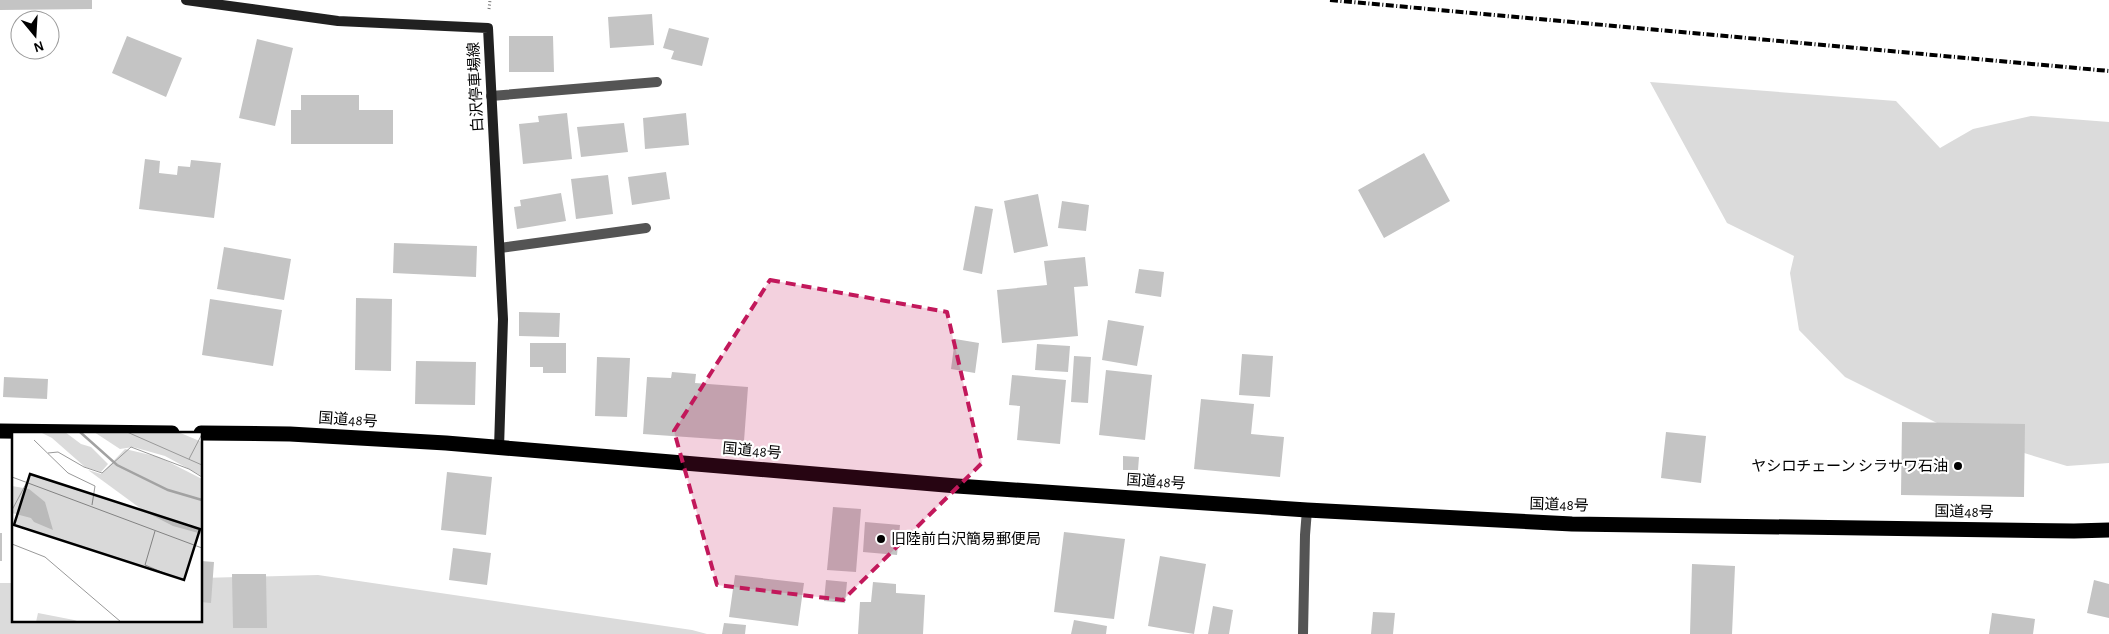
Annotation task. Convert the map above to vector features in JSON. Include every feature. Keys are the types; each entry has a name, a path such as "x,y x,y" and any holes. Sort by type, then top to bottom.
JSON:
{"highway":[{"path":"0,431 86,432"},
{"name":"国道48号","path":"202,433 290,434 499,448 967,486 1307,510 1572,524 2109,530"}],"main road":[{"name":"白沢停車場線","path":"186,0 338,21 488,28 503,319 499,448"}],"street":[{"path":"491,96 657,82"},
{"path":"500,248 646,228"},
{"path":"1303,634 1304,554 1307,510"}],"highlighted area":[{"path":"770,280 947,312 982,463 843,600 717,585 674,431"}],"shaded area":[{"path":"1650,82 1896,101 1940,148 1973,129 2031,116 2109,122 2109,463 2067,466 1955,432 1845,377 1799,330 1790,273 1794,256 1727,223"},
{"path":"318,575 692,630 707,634 0,634 0,583 12,583 12,622 202,622 202,578"}],"building":[{"path":"0,0 92,0 92,9 0,10"},
{"path":"652,14 654,45 610,48 608,17"},
{"path":"669,28 709,38 702,66 671,59 674,51 663,48"},
{"path":"127,36 182,58 166,97 112,73"},
{"path":"509,36 553,36 554,72 509,72"},
{"path":"257,39 293,48 275,126 239,118"},
{"path":"301,95 359,95 359,110 393,110 393,144 291,144 291,110 301,110"},
{"path":"567,113 572,159 523,164 519,124 539,122 538,116"},
{"path":"686,113 689,145 645,149 643,118"},
{"path":"624,123 628,152 581,157 577,127"},
{"path":"1424,153 1450,201 1384,238 1358,190"},
{"path":"145,159 160,161 159,173 177,175 178,166 190,167 191,160 221,163 214,218 139,209"},
{"path":"666,172 670,199 632,205 628,177"},
{"path":"608,175 613,214 576,219 571,179"},
{"path":"561,193 566,221 517,229 514,207 521,206 520,200"},
{"path":"1038,194 1048,246 1014,253 1004,201"},
{"path":"1062,201 1089,205 1086,231 1058,228"},
{"path":"975,206 993,209 982,274 963,270"},
{"path":"394,243 477,246 476,277 393,273"},
{"path":"224,247 291,259 284,300 217,289"},
{"path":"1085,257 1088,286 1074,287 1078,336 1002,343 997,290 1047,285 1044,261"},
{"path":"1139,269 1164,272 1161,297 1135,293"},
{"path":"356,298 392,299 391,371 355,370"},
{"path":"210,299 282,310 273,366 202,355"},
{"path":"519,312 560,313 559,337 519,336"},
{"path":"1108,320 1144,326 1137,366 1102,360"},
{"path":"955,339 979,343 975,373 951,369"},
{"path":"530,343 566,343 566,373 543,373 543,367 530,367"},
{"path":"1037,344 1070,346 1068,372 1035,370"},
{"path":"1242,354 1273,356 1270,397 1239,395"},
{"path":"1074,356 1091,357 1088,403 1071,402"},
{"path":"597,357 630,358 627,417 595,416"},
{"path":"416,361 476,362 475,405 415,404"},
{"path":"1106,370 1152,375 1145,440 1099,435"},
{"path":"672,372 696,374 695,383 748,387 744,441 643,434 647,377 671,378"},
{"path":"1012,375 1066,380 1060,444 1017,440 1020,406 1009,405"},
{"path":"4,377 48,379 47,399 3,397"},
{"path":"1201,399 1254,404 1251,434 1284,437 1280,477 1194,469"},
{"path":"1902,422 2025,424 2024,497 1901,495"},
{"path":"1666,432 1706,436 1701,483 1661,478"},
{"path":"1123,456 1139,457 1138,470 1123,470"},
{"path":"447,472 492,477 486,535 441,530"},
{"path":"833,507 861,509 856,572 827,570"},
{"name":"旧陸前白沢簡易郵便局","path":"865,522 900,525 897,555 863,552"},
{"path":"1064,532 1125,539 1114,619 1054,612"},
{"path":"0,533 2,533 2,561 0,561"},
{"path":"453,548 491,553 487,585 449,580"},
{"path":"1160,556 1206,564 1194,634 1148,626"},
{"path":"202,561 214,562 211,603 202,602"},
{"path":"1692,564 1735,566 1732,634 1690,634"},
{"path":"232,574 266,574 267,628 233,628"},
{"path":"735,575 804,583 798,626 729,617"},
{"path":"826,580 847,582 845,603 824,601"},
{"path":"2094,580 2109,584 2109,618 2087,613"},
{"path":"873,582 896,584 896,593 925,595 923,634 858,634 860,602 871,602"},
{"path":"1213,606 1233,610 1229,634 1208,634"},
{"path":"1373,612 1395,613 1393,634 1371,634"},
{"path":"1992,613 2035,619 2033,634 1989,634"},
{"path":"1074,620 1107,626 1106,634 1071,634"},
{"path":"724,623 746,625 745,634 722,634"}],"railway":[{"path":"1330,0 2109,71"}],"place":[{"name":"ヤシロチェーン シラサワ石油","path":"1958,466"},
{"name":"旧陸前白沢簡易郵便局","path":"881,539"}]}
